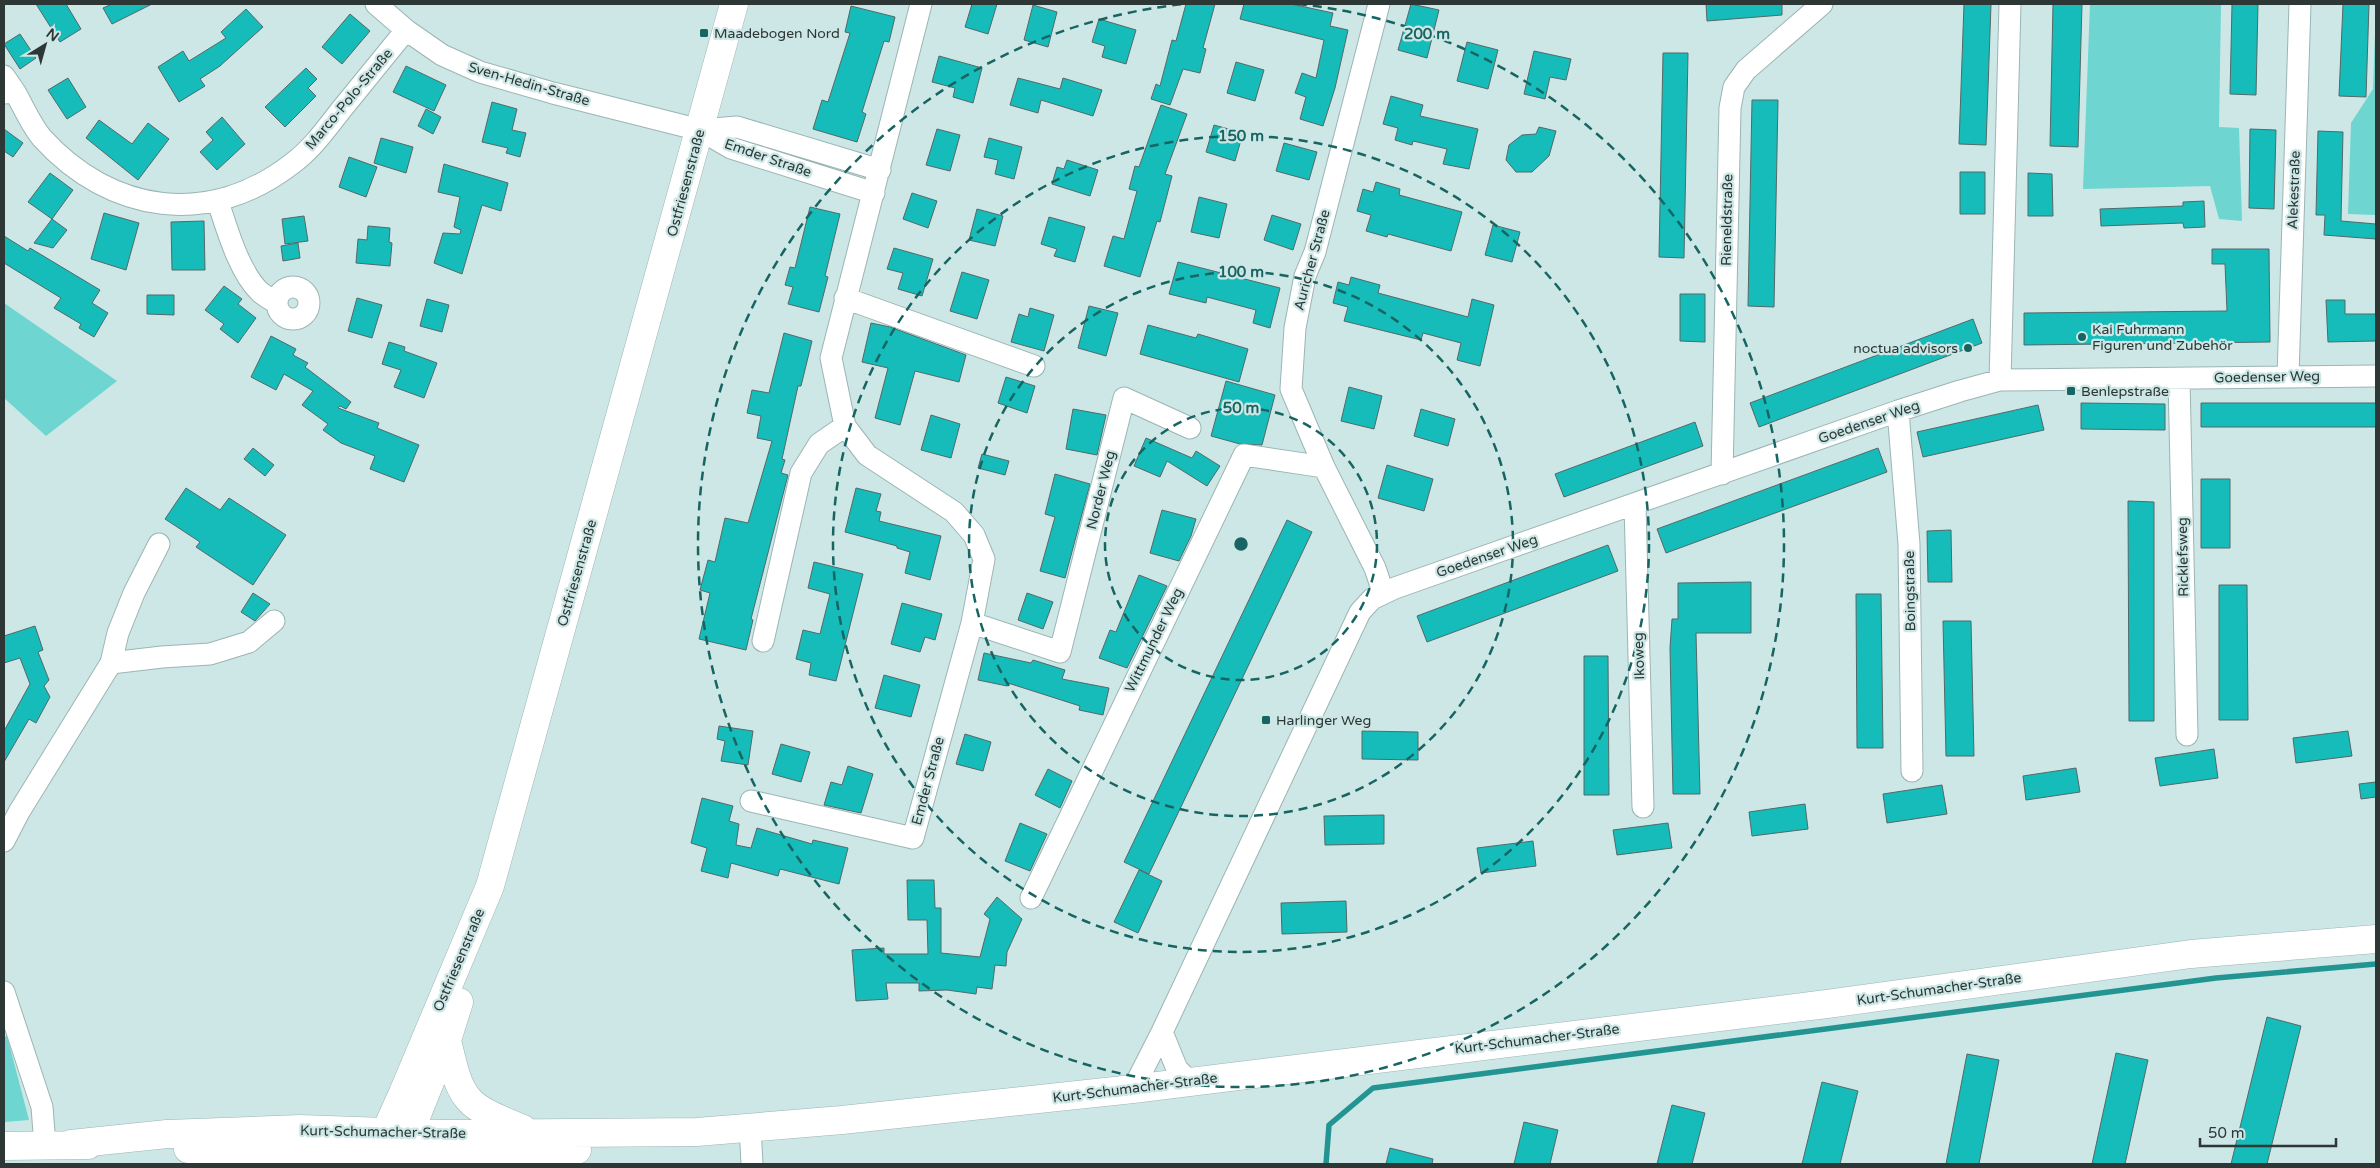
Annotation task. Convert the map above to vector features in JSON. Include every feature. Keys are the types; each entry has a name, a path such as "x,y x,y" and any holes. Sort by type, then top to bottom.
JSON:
{"street":[{"name":"Sven-Hedin-Straße","path":"376,4 406,30 442,55 480,72 552,93 700,130"},
{"name":"Ostfriesenstraße","path":"398,1131 490,886 734,4"},
{"name":"Emder Straße","path":"752,801 913,838 972,623 984,559 974,535 954,512 866,455 845,426 831,358 921,4"},
{"name":"Auricher Straße","path":"1379,4 1315,252 1305,276 1295,328 1291,389 1324,467 1375,568 1383,592"},
{"name":"Rieneldstraße","path":"1722,474 1730,108 1734,87 1746,70 1822,4"},
{"path":"2000,380 2010,4"},
{"name":"Alekestraße","path":"2288,376 2300,4"},
{"name":"Marco-Polo-Straße","path":"7,87 40,136 74,168 107,186 153,202 185,206 218,202 246,192 294,163 316,141 406,30"},
{"name":"Emder Straße","path":"700,130 737,126 880,170"},
{"name":"Emder Straße","path":"700,130 731,148 874,192"},
{"path":"218,202 230,236 247,274 260,291 276,303"},
{"path":"845,298 1034,366"},
{"name":"Goedenser Weg","path":"1383,592 1898,411 2000,380 2376,376"},
{"name":"Ricklefsweg","path":"2179,379 2187,735"},
{"name":"Norder Weg","path":"972,623 1060,652 1124,398 1190,428"},
{"name":"Boingstraße","path":"1898,411 1909,544 1912,771"},
{"path":"763,641 800,473 820,444 845,426"},
{"name":"Wittmunder Weg","path":"1031,898 1244,456 1324,467"},
{"name":"Ikoweg","path":"1635,505 1643,807"},
{"path":"4,841 19,812 111,663 118,634 134,593 159,544"},
{"path":"1133,1089 1162,1032 1360,612 1372,598 1383,592"},
{"path":"111,663 210,654 249,642 274,621"},
{"path":"386,1160 398,1131 447,1040 476,948 490,886"},
{"name":"Kurt-Schumacher-Straße","path":"4,1146 58,1144 167,1134 300,1129 442,1134 696,1132 1133,1089 1827,1004 2191,954 2376,939"},
{"path":"4,992 42,1107 58,1144"},
{"path":"1162,1032 1177,1069 1189,1082"},
{"path":"447,1040 454,1072 460,1088 468,1101 488,1114 534,1134"},
{"path":"750,1127 752,1164"},
{"name":"Kurt-Schumacher-Straße","path":"58,1144 298,1159 445,1161 657,1145 696,1132"}],"shaded area":[{"path":"2090,4 2221,4 2219,127 2239,128 2242,221 2219,219 2210,186 2083,189"},
{"path":"2376,4 2376,215 2348,214 2351,123 2373,89"},
{"path":"4,303 117,381 46,436 4,398"},
{"path":"7,1036 29,1120 4,1122 4,1037"}],"building":[{"path":"36,4 66,4 81,29 60,42"},
{"path":"112,4 152,4 112,24 103,8"},
{"path":"972,4 997,4 988,34 965,27"},
{"path":"1186,4 1215,4 1203,48 1206,49 1200,73 1183,69 1170,105 1151,99 1156,84 1160,86 1172,40 1176,41"},
{"path":"1244,4 1291,4 1333,13 1330,26 1348,30 1335,88 1323,126 1300,119 1306,97 1295,93 1302,73 1316,78 1324,40 1240,19"},
{"path":"1411,4 1439,10 1427,58 1398,50"},
{"path":"1706,4 1782,4 1782,15 1707,21"},
{"path":"1964,4 1991,4 1986,145 1959,144"},
{"path":"2053,4 2082,4 2078,147 2050,146"},
{"path":"2232,4 2258,4 2256,95 2230,94"},
{"path":"2343,4 2369,4 2366,97 2339,96"},
{"path":"1033,5 1057,12 1048,47 1024,40"},
{"path":"851,6 895,17 889,42 884,41 862,112 866,114 857,142 813,129 822,100 828,102 850,33 845,32"},
{"path":"246,9 263,27 220,66 200,79 205,86 179,102 158,67 183,51 189,61 226,38 221,32"},
{"path":"350,14 370,31 342,64 322,47"},
{"path":"1099,19 1136,30 1126,64 1102,57 1105,46 1092,42"},
{"path":"20,34 36,58 20,69 4,44"},
{"path":"1467,42 1498,50 1488,89 1457,81"},
{"path":"1534,51 1571,59 1566,80 1550,77 1545,99 1524,94"},
{"path":"1663,53 1688,53 1684,258 1659,257"},
{"path":"939,56 982,68 973,103 953,97 955,88 932,82"},
{"path":"1236,62 1264,70 1255,101 1227,93"},
{"path":"406,66 446,85 434,111 393,92"},
{"path":"306,68 317,79 308,88 316,96 285,127 265,107"},
{"path":"68,78 86,107 67,119 48,90"},
{"path":"1018,78 1060,89 1063,78 1102,90 1093,116 1041,100 1038,113 1010,105"},
{"path":"1391,96 1423,105 1420,116 1478,129 1469,169 1443,164 1447,149 1413,141 1412,145 1395,140 1398,128 1383,124"},
{"path":"1752,100 1778,100 1774,307 1748,306"},
{"path":"492,102 517,109 512,130 526,133 520,157 506,153 508,148 482,142"},
{"path":"1161,105 1187,114 1165,174 1172,176 1160,222 1157,221 1140,277 1104,266 1113,236 1124,239 1137,191 1129,189 1135,166 1139,167"},
{"path":"426,109 441,117 433,134 418,126"},
{"path":"222,117 245,144 217,170 200,152 213,140 206,132"},
{"path":"99,120 132,144 148,123 169,139 138,180 86,138"},
{"path":"1214,125 1243,133 1235,161 1206,152"},
{"path":"1539,127 1556,131 1549,156 1532,172 1516,172 1506,160 1509,145 1522,135 1536,134"},
{"path":"4,129 23,143 13,157 4,151"},
{"path":"937,129 960,135 950,171 926,165"},
{"path":"2250,129 2276,130 2274,209 2249,208"},
{"path":"2318,131 2343,132 2341,221 2376,224 2376,239 2324,235 2325,215 2316,215"},
{"path":"381,138 413,147 406,173 374,163"},
{"path":"989,138 1022,147 1014,179 995,174 998,160 984,157"},
{"path":"1284,143 1317,152 1309,180 1276,171"},
{"path":"349,157 377,167 366,197 339,187"},
{"path":"1067,160 1098,170 1090,196 1052,184 1057,167 1064,169"},
{"path":"444,164 508,183 501,211 482,205 462,274 434,263 443,233 460,234 461,230 454,227 460,197 438,192"},
{"path":"1960,172 1985,172 1985,214 1960,214"},
{"path":"50,173 73,190 52,219 28,202"},
{"path":"2028,173 2052,174 2053,216 2028,216"},
{"path":"1376,182 1400,189 1399,195 1462,212 1451,251 1388,234 1387,237 1366,231 1371,215 1357,211 1363,189 1373,192"},
{"path":"912,193 937,201 928,228 903,219"},
{"path":"1199,197 1227,204 1219,238 1191,232"},
{"path":"2204,201 2205,227 2184,228 2183,223 2101,226 2100,209 2183,206 2183,202"},
{"path":"810,207 840,214 825,276 828,277 819,312 788,304 793,287 785,285 790,267 795,268"},
{"path":"977,209 1003,216 995,246 969,240"},
{"path":"104,213 139,223 126,270 91,259"},
{"path":"1272,215 1301,224 1293,250 1264,240"},
{"path":"304,216 308,241 285,244 282,219"},
{"path":"1049,217 1085,227 1075,262 1054,256 1057,249 1041,244"},
{"path":"52,219 67,230 53,248 34,243"},
{"path":"204,221 205,270 172,270 171,222"},
{"path":"1493,225 1520,232 1512,262 1485,255"},
{"path":"368,226 390,228 389,242 392,243 390,266 356,263 358,239 367,240"},
{"path":"4,236 28,251 30,248 100,290 92,303 108,313 94,337 79,328 81,324 54,308 61,298 4,263"},
{"path":"298,243 300,258 283,261 281,246"},
{"path":"894,248 933,259 922,296 898,289 903,273 887,269"},
{"path":"2212,249 2269,249 2270,342 2024,345 2024,313 2227,311 2225,264 2212,264"},
{"path":"1178,262 1280,288 1270,328 1253,323 1256,310 1207,297 1206,303 1169,294"},
{"path":"962,272 989,280 977,319 950,311"},
{"path":"1351,277 1380,285 1378,293 1468,317 1472,299 1494,305 1480,366 1457,360 1461,343 1423,333 1421,340 1344,321 1348,307 1333,303 1338,282 1349,285"},
{"path":"224,286 242,299 238,304 256,318 238,343 220,329 224,324 205,310"},
{"path":"1680,294 1705,294 1705,342 1680,341"},
{"path":"147,295 174,295 174,315 147,314"},
{"path":"357,298 382,305 372,338 348,331"},
{"path":"427,299 449,305 442,332 420,326"},
{"path":"2326,300 2345,300 2345,314 2376,314 2376,341 2328,342"},
{"path":"1089,306 1118,313 1106,356 1078,348"},
{"path":"1030,308 1054,315 1044,351 1011,342 1019,314 1028,317"},
{"path":"1973,319 1982,343 1759,427 1750,403"},
{"path":"871,323 890,327 966,355 959,382 915,371 900,425 875,418 888,368 862,362"},
{"path":"1148,325 1196,338 1198,334 1248,349 1239,382 1140,354"},
{"path":"784,333 812,341 801,386 798,386 782,459 785,460 781,473 788,475 751,619 753,620 746,650 699,639 710,593 700,590 708,560 715,562 725,518 748,523 772,441 757,438 761,416 747,413 752,390 769,393"},
{"path":"271,336 296,349 293,355 308,363 305,367 351,402 346,409 340,406 338,408 379,423 377,428 419,445 404,482 370,469 375,456 341,443 323,430 328,424 302,405 313,391 284,374 276,390 251,377"},
{"path":"389,342 405,347 404,351 437,363 424,398 394,387 401,370 382,364"},
{"path":"1006,377 1035,386 1027,413 998,403"},
{"path":"1226,381 1275,395 1262,445 1240,444 1211,436"},
{"path":"1349,387 1382,396 1374,429 1341,421"},
{"path":"2081,403 2165,404 2165,430 2081,429"},
{"path":"2201,403 2376,403 2376,427 2201,427"},
{"path":"2038,405 2044,430 1923,457 1917,432"},
{"path":"1073,409 1106,415 1097,455 1066,449"},
{"path":"1421,409 1455,419 1448,446 1414,436"},
{"path":"931,415 960,424 951,458 921,450"},
{"path":"1695,422 1703,446 1564,497 1555,474"},
{"path":"1146,438 1192,458 1196,451 1220,466 1207,486 1167,461 1160,477 1134,466"},
{"path":"253,448 274,465 265,476 244,459"},
{"path":"1878,448 1887,472 1666,553 1657,529"},
{"path":"982,454 1009,461 1005,475 978,468"},
{"path":"1387,465 1433,479 1424,511 1378,498"},
{"path":"1055,474 1090,484 1065,578 1040,571 1055,517 1045,514"},
{"path":"2201,479 2230,479 2230,548 2201,548"},
{"path":"186,488 220,510 229,498 286,535 253,585 196,547 200,542 165,519"},
{"path":"856,488 881,494 876,511 881,512 879,521 941,536 930,580 905,573 910,552 897,548 897,546 845,532"},
{"path":"2128,501 2154,502 2154,721 2129,721"},
{"path":"1162,510 1196,519 1191,536 1179,561 1150,553"},
{"path":"1287,520 1312,532 1149,874 1124,862"},
{"path":"1951,530 1952,582 1928,582 1927,531"},
{"path":"1608,545 1618,571 1427,642 1417,616"},
{"path":"814,562 863,574 836,681 809,675 811,663 796,659 803,630 820,634 830,594 808,588"},
{"path":"1139,575 1167,586 1127,668 1099,658 1110,630 1116,632"},
{"path":"1751,582 1751,633 1696,633 1700,794 1673,794 1670,648 1672,619 1678,619 1678,583"},
{"path":"2219,585 2247,585 2248,720 2219,720"},
{"path":"253,593 270,604 255,621 241,612"},
{"path":"1027,593 1053,602 1043,629 1018,620"},
{"path":"1856,594 1881,594 1883,748 1857,748"},
{"path":"902,603 942,614 935,640 925,637 920,652 891,644"},
{"path":"1943,621 1971,621 1974,756 1946,756"},
{"path":"35,626 43,650 38,652 49,680 44,686 50,697 36,723 29,719 4,762 4,731 30,684 20,658 4,663 4,636"},
{"path":"984,653 1031,663 1033,660 1065,670 1062,679 1109,688 1103,715 1079,710 1080,706 1008,683 1007,686 978,680"},
{"path":"1584,656 1608,656 1609,795 1584,795"},
{"path":"884,675 920,685 911,717 875,708"},
{"path":"719,726 753,731 748,765 721,761 725,741 717,739"},
{"path":"1362,731 1418,732 1418,760 1362,759"},
{"path":"2348,731 2352,756 2296,763 2293,738"},
{"path":"965,734 991,742 983,771 956,764"},
{"path":"781,744 810,752 801,782 772,774"},
{"path":"2214,749 2218,778 2160,786 2155,758"},
{"path":"848,766 873,774 861,813 824,805 831,782 842,785"},
{"path":"2076,768 2080,792 2026,800 2023,776"},
{"path":"1048,769 1072,781 1060,808 1035,795"},
{"path":"2376,782 2376,797 2361,799 2359,784"},
{"path":"1942,785 1947,814 1887,823 1883,794"},
{"path":"702,798 733,806 729,821 739,824 736,845 751,848 757,828 812,844 813,840 848,848 839,884 780,869 778,876 731,863 728,878 701,871 707,848 691,843"},
{"path":"1805,804 1808,829 1752,836 1749,812"},
{"path":"1384,815 1384,844 1325,845 1324,816"},
{"path":"1020,823 1047,834 1030,871 1005,861"},
{"path":"1668,823 1672,848 1617,855 1613,830"},
{"path":"1533,841 1536,866 1481,873 1477,848"},
{"path":"1139,870 1162,881 1138,933 1114,922"},
{"path":"907,880 934,880 935,908 941,908 941,953 980,957 990,919 984,914 997,897 1022,919 1007,952 1006,966 995,965 992,989 977,987 976,994 947,990 919,991 919,983 886,983 888,999 856,1001 852,950 884,948 884,954 928,954 927,920 908,920"},
{"path":"1346,901 1347,932 1282,934 1281,903"},
{"path":"2267,1017 2301,1026 2267,1164 2231,1164"},
{"path":"2116,1053 2148,1060 2125,1164 2092,1164"},
{"path":"1967,1054 1999,1060 1979,1164 1946,1164"},
{"path":"1822,1082 1858,1091 1840,1164 1802,1164"},
{"path":"1672,1105 1705,1113 1692,1164 1657,1164"},
{"path":"1524,1122 1558,1130 1550,1164 1514,1164"},
{"path":"1390,1148 1433,1159 1432,1164 1386,1164"}],"waterway":[{"path":"1326,1164 1329,1125 1373,1088 2216,978 2376,964"}],"place":[{"name":"Maadebogen Nord","path":"704,33"},
{"name":"Kai Fuhrmann Figuren und Zubehör","path":"2082,337"},
{"name":"noctua advisors","path":"1968,348"},
{"name":"Benlepstraße","path":"2071,391"},
{"name":"Harlinger Weg","path":"1266,720"}]}
